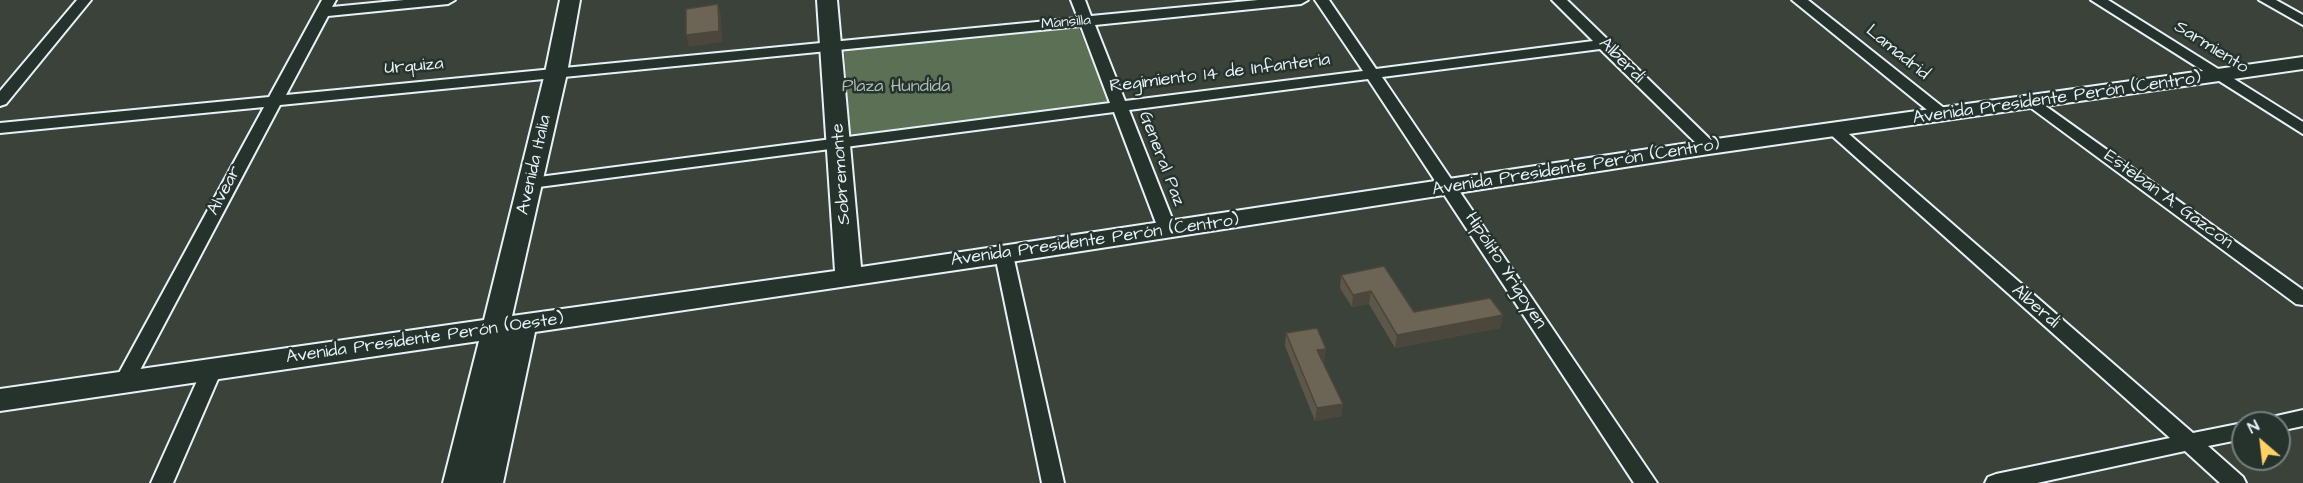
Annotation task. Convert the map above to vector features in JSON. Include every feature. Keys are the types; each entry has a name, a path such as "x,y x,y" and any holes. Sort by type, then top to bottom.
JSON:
{"main road":[{"name":"Avenida Italia","path":"509,327 531,183 570,0"},
{"name":"Sobremonte","path":"827,0 849,277"},
{"name":"Avenida Presidente Perón (Centro)","path":"849,277 1168,231 1708,147 1836,131 2303,63"},
{"name":"Avenida Presidente Perón (Oeste)","path":"0,400 211,372 849,277"},
{"path":"459,483 509,327"},
{"path":"488,483 509,327"}],"street":[{"path":"0,101 84,0"},
{"path":"326,6 448,0"},
{"name":"General Paz","path":"1078,0 1168,231"},
{"name":"Mansilla","path":"832,45 1301,0"},
{"name":"Hipólito Yrigoyen","path":"1322,0 1646,483"},
{"name":"Alberdi","path":"1559,0 1708,147"},
{"name":"Lamadrid","path":"1799,0 1942,115"},
{"name":"Sarmiento","path":"2098,0 2303,129"},
{"path":"2266,0 2303,21"},
{"name":"Alvear","path":"123,384 273,100 326,6"},
{"name":"Regimiento 14 de Infanteria","path":"531,183 1604,44"},
{"name":"Urquiza","path":"0,128 832,45"},
{"name":"Esteban A. Gazcon","path":"2033,102 2303,298"},
{"name":"Alberdi","path":"1836,131 2235,483"},
{"path":"1004,255 1053,483"},
{"path":"162,483 211,372"},
{"path":"1996,483 2231,434"}],"green space":[{"name":"Plaza Hundida","path":"1078,26 1109,102 850,137 844,50"}],"building":[{"path":"718,4 719,31 686,35 686,9"},
{"path":"1384,266 1414,312 1490,298 1503,315 1397,335 1371,291 1353,295 1341,275"},
{"path":"1317,328 1326,349 1317,350 1343,404 1317,408 1286,333"}]}
